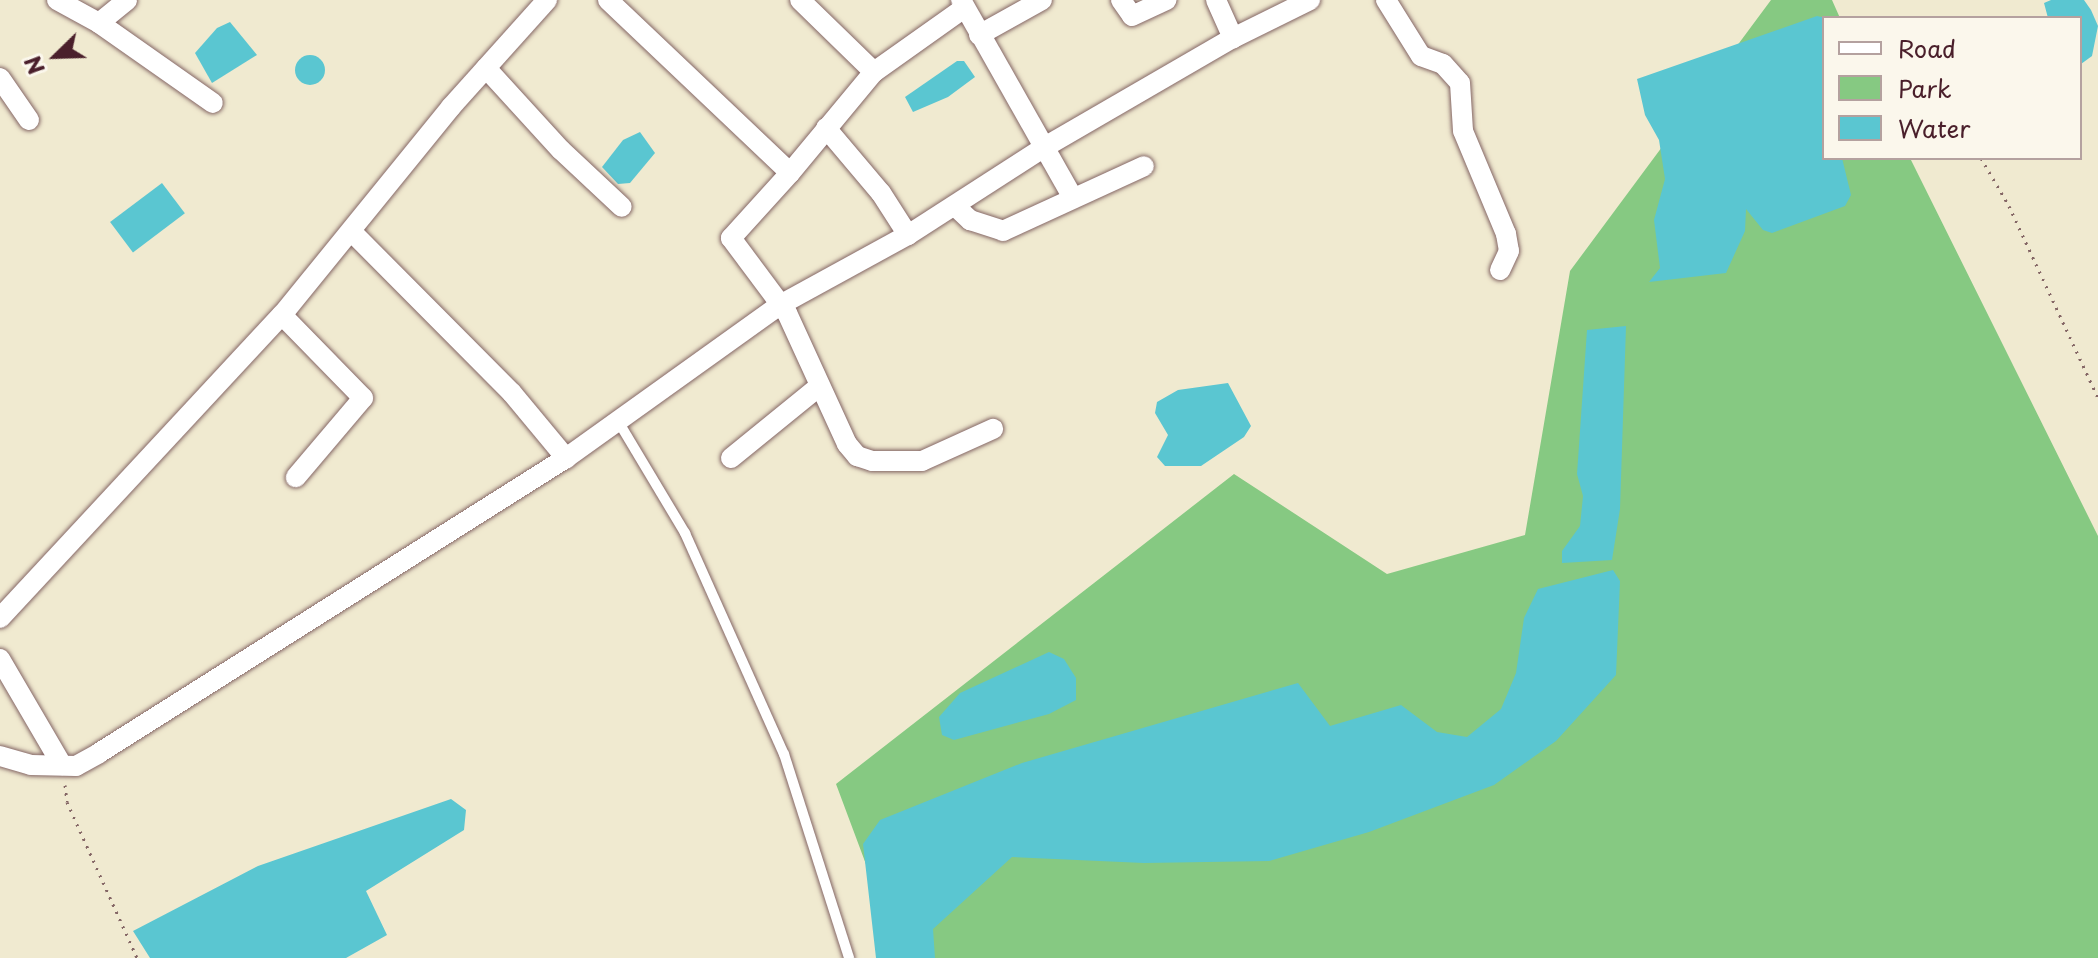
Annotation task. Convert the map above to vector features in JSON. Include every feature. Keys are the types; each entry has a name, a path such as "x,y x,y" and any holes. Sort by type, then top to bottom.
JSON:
{"street":[{"path":"57,0 99,23 213,103"},
{"path":"99,23 127,0"},
{"path":"0,618 282,315 486,68 547,0"},
{"path":"608,0 790,173"},
{"path":"800,0 874,72"},
{"path":"979,35 1042,0"},
{"path":"1121,0 1132,16 1166,0"},
{"path":"1216,0 1233,38"},
{"path":"0,756 76,766 99,753 566,458 780,305 908,235 1043,148 1233,38 1310,0"},
{"path":"1386,0 1421,56 1443,64 1460,83 1463,131 1506,234 1509,251 1500,270"},
{"path":"993,429 938,457 872,461 857,456 847,444 817,388 780,305 731,238 874,72 962,4 1072,196"},
{"path":"486,68 561,150 622,207"},
{"path":"0,78 29,120"},
{"path":"826,128 881,193 908,235"},
{"path":"955,206 970,220 1003,231 1072,196 1144,166"},
{"path":"352,232 512,393 566,458"},
{"path":"282,315 363,398 296,477"},
{"path":"731,458 817,388"},
{"path":"0,659 62,765"}],"lane":[{"path":"618,421 685,533 784,754 849,958"}],"path":[{"path":"1982,160 2053,296 2098,398"},
{"path":"62,765 67,802 137,958"}],"green space":[{"path":"1771,0 1832,0 1839,16 1822,16 1822,160 1911,160 2098,536 2098,958 901,958 836,784 1234,474 1387,574 1525,535 1570,271"}],"water":[{"path":"2051,0 2084,0 2098,26 2092,56 2082,63 2082,16 2047,16 2044,3"},
{"path":"1817,16 1822,17 1822,160 1842,160 1851,195 1845,206 1772,233 1763,230 1746,209 1745,231 1726,273 1649,282 1660,268 1654,220 1665,179 1659,140 1645,115 1637,79"},
{"path":"230,22 257,55 212,83 195,53 217,28"},
{"path":"310,55 321,59 325,70 321,81 310,85 299,81 295,70 299,59"},
{"path":"957,61 964,61 975,77 948,97 913,112 905,97"},
{"path":"640,132 655,153 630,183 618,184 602,167 623,140"},
{"path":"162,183 185,213 133,252 110,222"},
{"path":"1626,326 1620,509 1612,560 1562,563 1562,551 1580,526 1583,496 1577,474 1587,330"},
{"path":"1228,383 1251,426 1244,437 1201,466 1165,466 1157,457 1168,435 1155,413 1157,402 1178,390"},
{"path":"1613,570 1620,581 1616,675 1556,741 1494,785 1369,832 1269,861 1144,863 1012,857 933,929 935,958 876,958 863,844 880,820 1022,763 1298,683 1330,726 1401,705 1437,732 1467,737 1501,709 1516,673 1524,618 1538,589"},
{"path":"1049,652 1064,659 1076,678 1076,700 1049,714 954,740 942,735 939,717 960,693"},
{"path":"451,799 466,810 464,830 366,891 387,935 346,958 150,958 133,931 258,866"}]}
